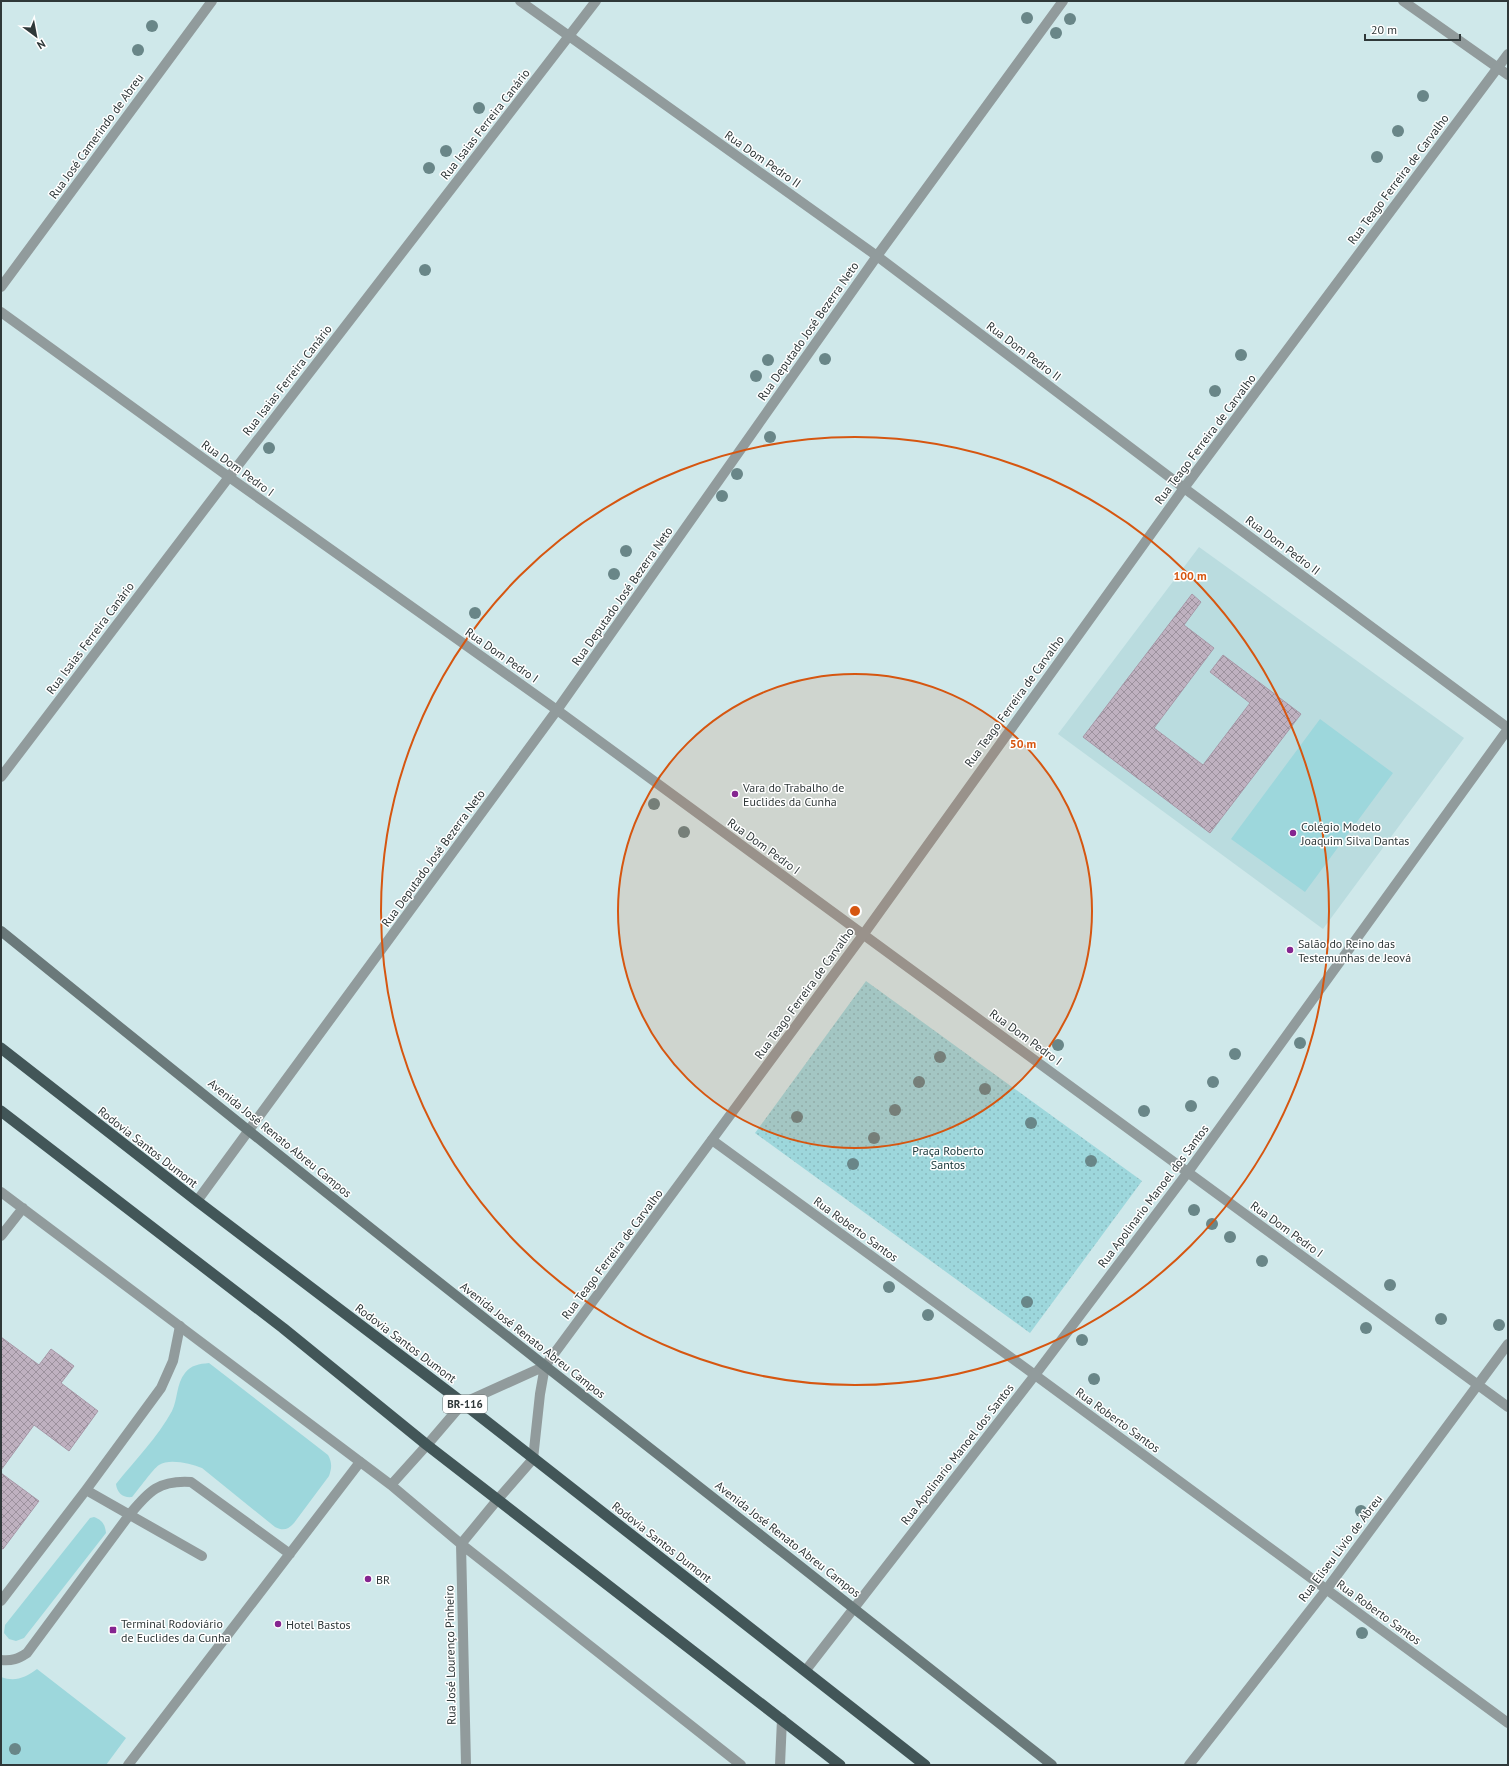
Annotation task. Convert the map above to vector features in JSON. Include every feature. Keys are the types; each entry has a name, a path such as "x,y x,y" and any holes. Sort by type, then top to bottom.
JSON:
{"highway":[{"name":"Rodovia Santos Dumont","path":"1,1048 197,1201 463,1403 806,1670 925,1765"},
{"path":"1,1111 283,1328 427,1445 840,1765"}],"main road":[{"name":"Avenida José Renato Abreu Campos","path":"1,931 249,1131 545,1366 854,1607 1052,1765"}],"street":[{"name":"Rua José Camerindo de Abreu","path":"1,287 212,1"},
{"name":"Rua Dom Pedro II","path":"520,1 877,256 1184,488 1508,728"},
{"name":"Rua Isaias Ferreira Canário","path":"1,777 229,477 596,1"},
{"name":"Rua Deputado José Bezerra Neto","path":"197,1201 557,710 877,256 1063,1"},
{"path":"1403,1 1508,75"},
{"name":"Rua Teago Ferreira de Carvalho","path":"545,1366 863,935 1184,488 1508,54"},
{"name":"Rua Dom Pedro I","path":"1,312 229,477 557,710 1508,1407"},
{"name":"Rua Apolinario Manoel dos Santos","path":"806,1670 1035,1375 1188,1172 1508,728"},
{"name":"Rua Roberto Santos","path":"712,1140 1035,1375 1508,1723"},
{"path":"1,1192 391,1485 461,1544 741,1765"},
{"path":"1,1236 23,1208"},
{"path":"1,1601 86,1490 161,1388 173,1361 180,1326"},
{"name":"Rua Eliseu Livio de Abreu","path":"1189,1765 1326,1590 1508,1344"},
{"path":"391,1485 463,1403 545,1366"},
{"path":"461,1544 533,1459 540,1394 545,1366"},
{"path":"128,1765 360,1462"},
{"path":"1,1660 10,1661 19,1659 27,1653 130,1514 148,1493 161,1485 176,1481 191,1482 290,1554"},
{"path":"86,1490 202,1556"},
{"name":"Rua José Lourenço Pinheiro","path":"461,1544 466,1765"},
{"path":"780,1765 782,1719"}],"shaded area":[{"name":"Colégio Modelo Joaquim Silva Dantas","path":"1199,547 1464,738 1323,929 1058,734"}],"green space":[{"path":"1320,719 1393,773 1305,892 1231,839"},
{"name":"Praça Roberto Santos","path":"866,981 1142,1181 1030,1333 755,1133"},
{"path":"209,1363 328,1455 331,1465 329,1476 290,1527 280,1529 275,1527 202,1468 186,1463 169,1462 159,1465 132,1497 123,1496 118,1490 116,1484 153,1439 172,1411 180,1382 187,1370 199,1364"},
{"path":"94,1517 103,1523 106,1533 24,1638 16,1641 9,1639 4,1633 5,1625 90,1518"},
{"path":"37,1669 126,1738 106,1765 1,1765 1,1677 11,1679 20,1678"}],"building":[{"path":"1192,594 1201,602 1184,625 1214,648 1154,728 1203,765 1250,703 1210,672 1223,655 1301,714 1210,833 1083,737"},
{"path":"1,1337 39,1365 51,1349 74,1366 61,1383 98,1411 69,1451 34,1425 1,1470"},
{"path":"1,1473 39,1501 3,1549 1,1548"}],"place":[{"name":"Vara do Trabalho de Euclides da Cunha","path":"735,794"},
{"name":"Colégio Modelo Joaquim Silva Dantas","path":"1293,833"},
{"name":"Salão do Reino das Testemunhas de Jeová","path":"1290,950"},
{"name":"BR","path":"368,1579"},
{"name":"Hotel Bastos","path":"278,1624"},
{"name":"Terminal Rodoviário de Euclides da Cunha","path":"113,1630"}]}
